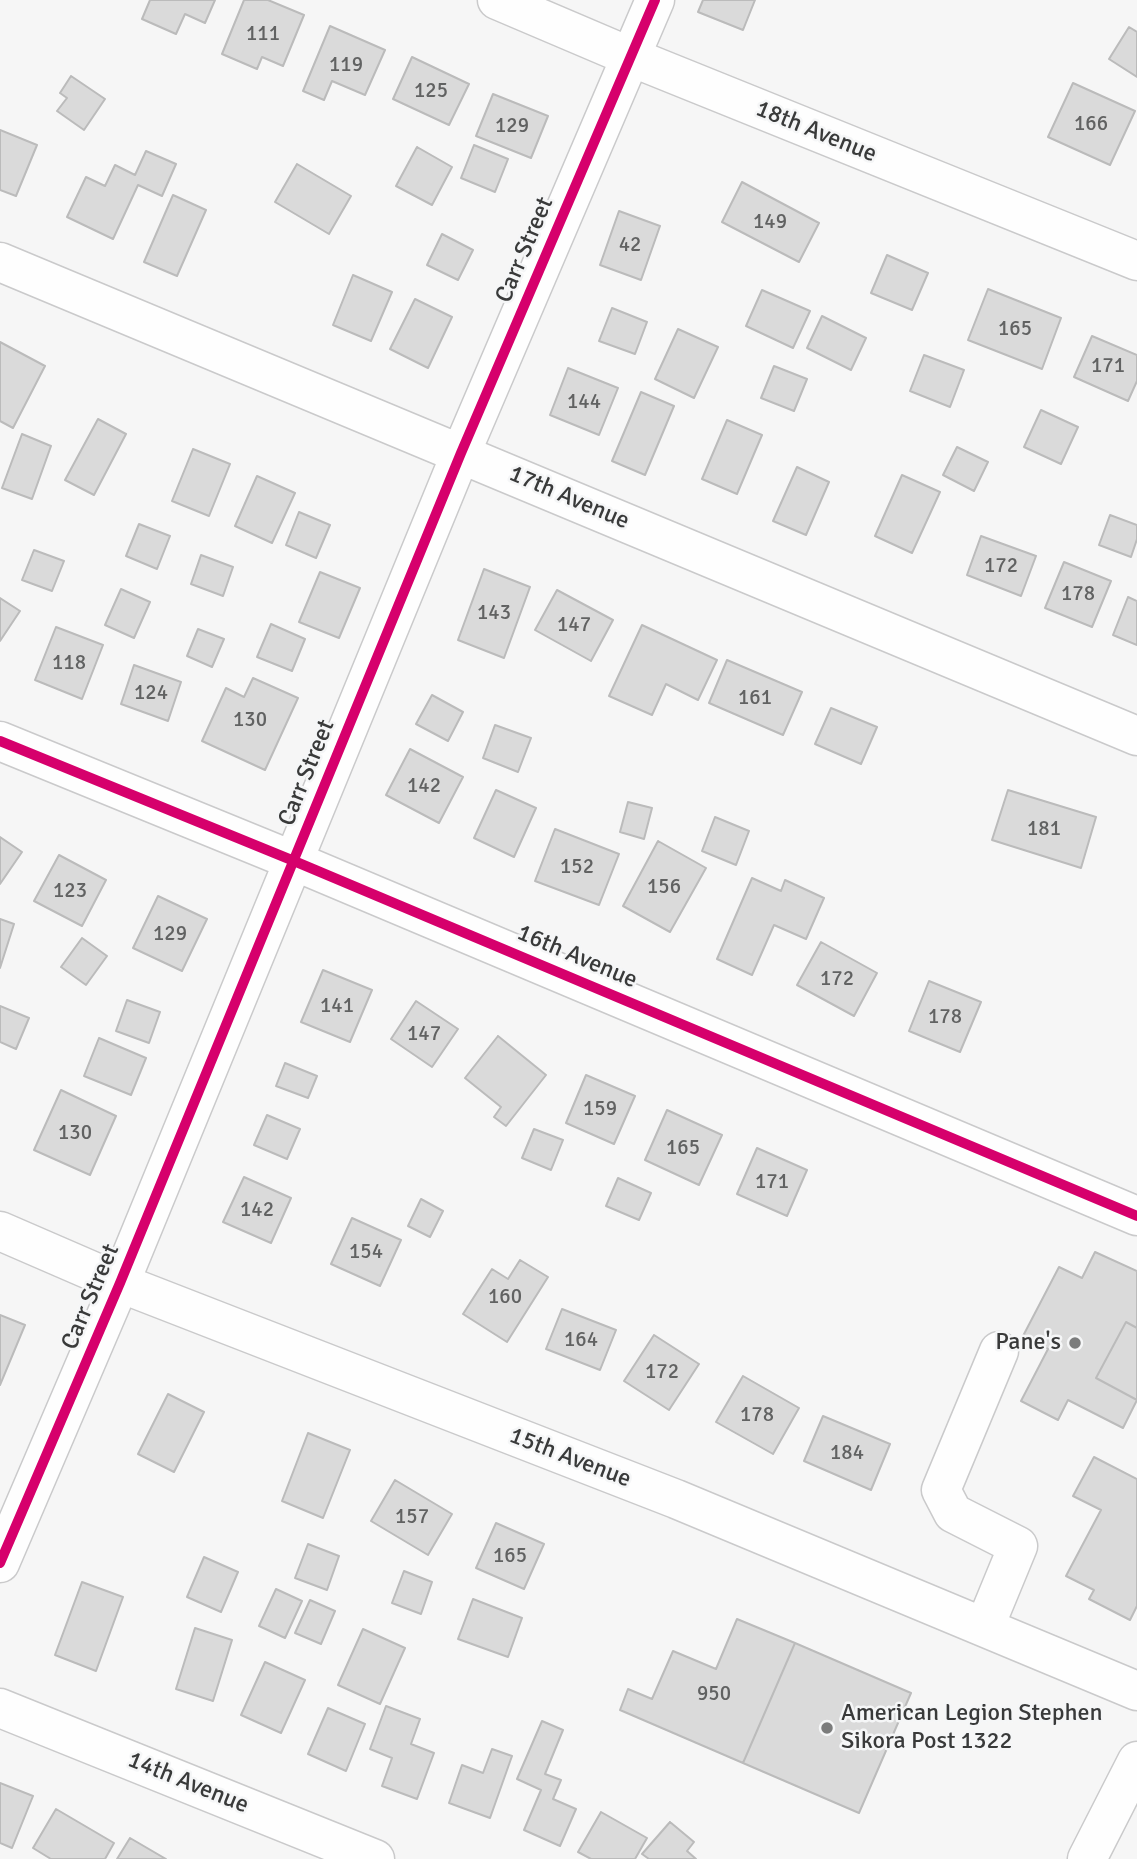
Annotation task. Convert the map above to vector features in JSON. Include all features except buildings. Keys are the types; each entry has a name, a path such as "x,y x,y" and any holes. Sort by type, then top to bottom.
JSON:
{"street":[{"name":"18th Avenue","path":"497,0 631,57 1137,261"},
{"name":"Carr Street","path":"0,1563 120,1283 461,453 655,0"},
{"name":"17th Avenue","path":"0,262 1137,736"},
{"name":"16th Avenue","path":"0,741 294,861 1137,1216"},
{"name":"15th Avenue","path":"0,1231 120,1283 676,1499 1137,1691"},
{"path":"985,1626 1018,1546 953,1513 941,1490 999,1352"},
{"name":"14th Avenue","path":"0,1708 375,1859"},
{"path":"1087,1859 1137,1761"}],"cycle path":[{"path":"0,1563 120,1283 461,453 655,0"},
{"path":"0,741 294,861 1137,1216"}],"place":[{"name":"Pane's","path":"1075,1343"},
{"name":"American Legion Stephen Sikora Post 1322","path":"827,1728"}]}
